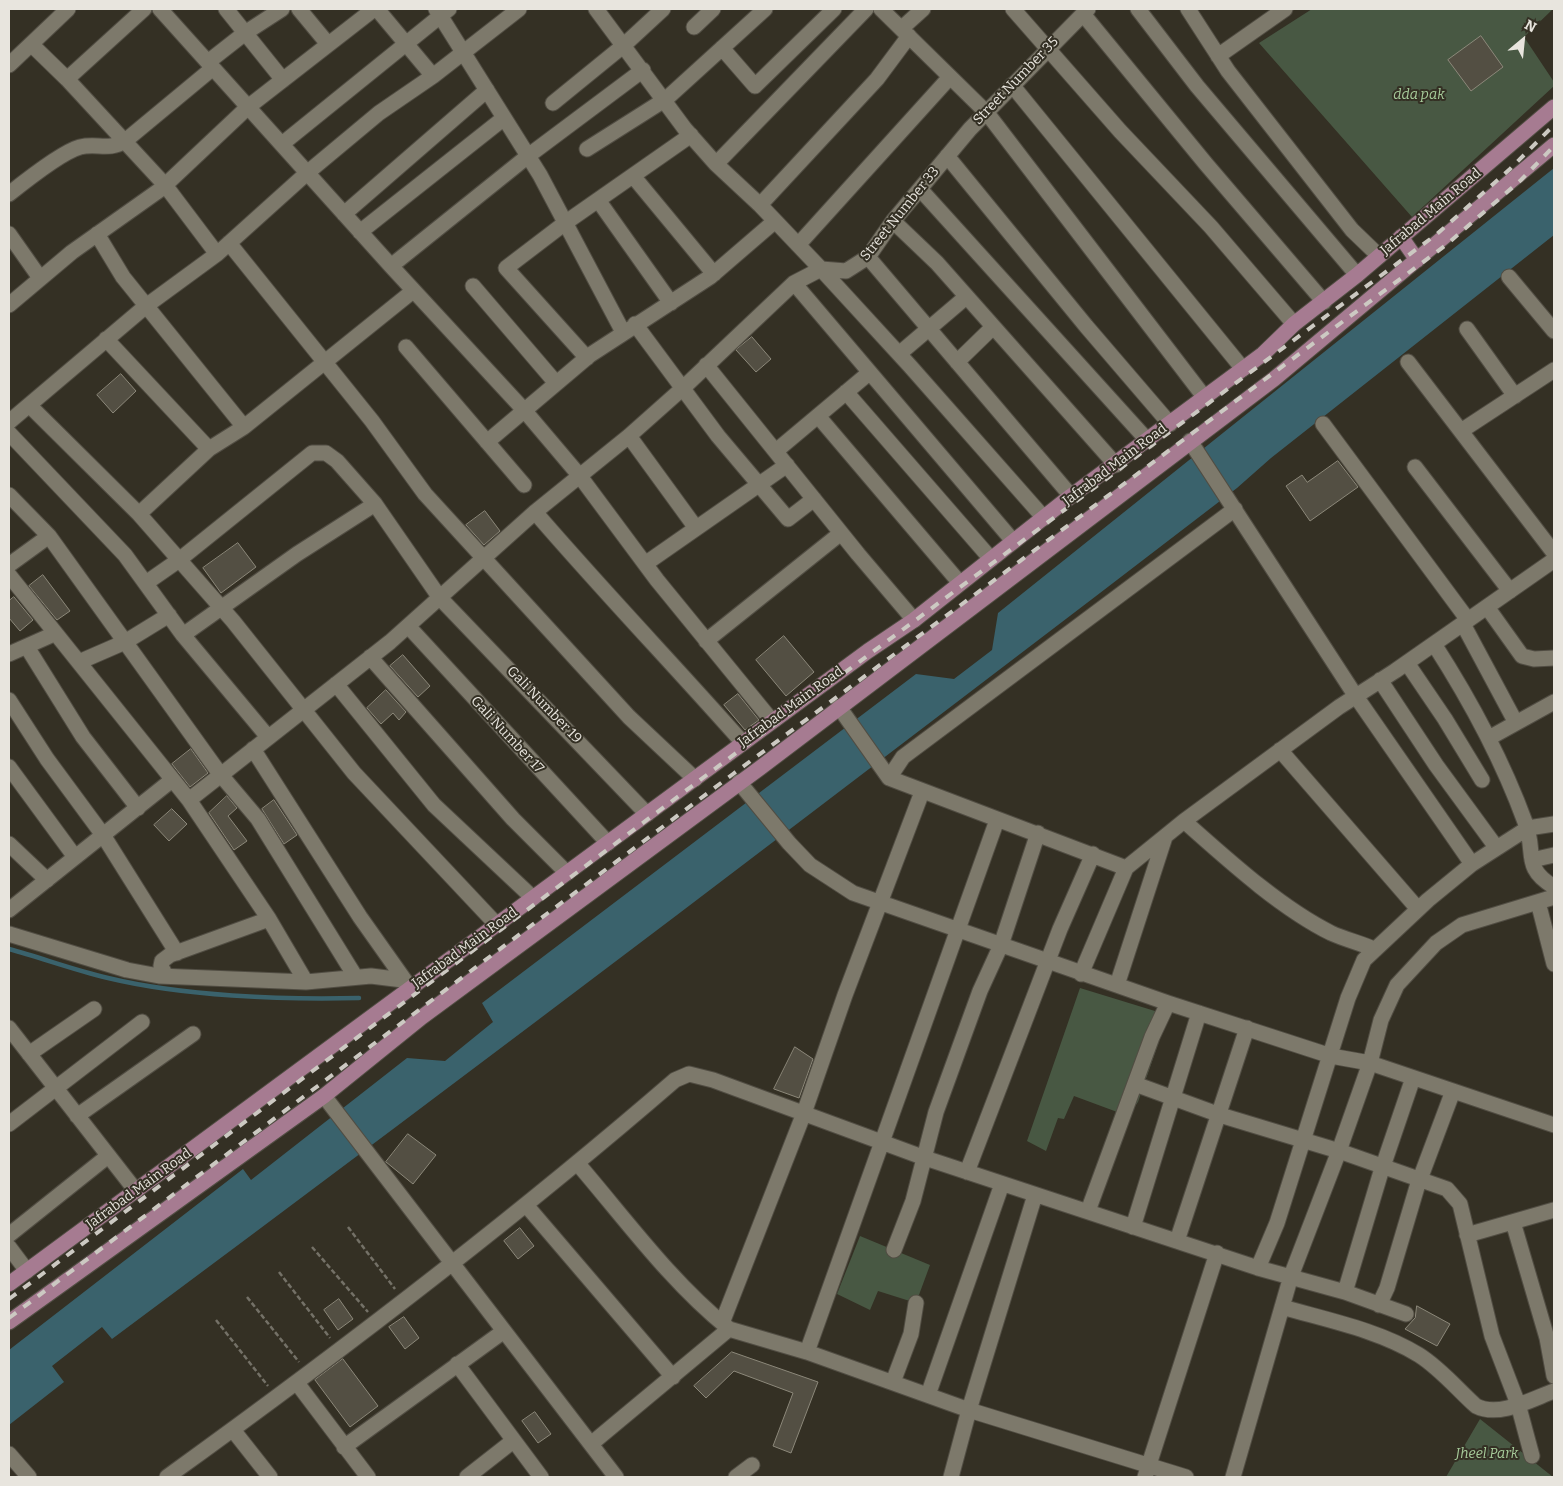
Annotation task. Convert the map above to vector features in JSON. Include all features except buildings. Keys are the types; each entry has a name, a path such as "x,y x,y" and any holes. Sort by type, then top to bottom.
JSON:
{"main road":[{"name":"Jafrabad Main Road","path":"9,1284 136,1191 407,984 497,925 868,650 914,620 1072,496 1263,354 1294,324 1357,275 1554,107"},
{"name":"Jafrabad Main Road","path":"9,1322 329,1101 422,1017 743,787 839,707 1274,379 1554,145"},
{"path":"1401,237 1418,260"}],"street":[{"path":"9,66 68,9"},
{"path":"67,78 144,9"},
{"path":"160,9 390,266 524,410 579,475 645,564 772,721"},
{"path":"226,9 283,80"},
{"path":"9,194 67,153 79,148 117,146 125,141 245,33 282,9"},
{"path":"299,9 328,44"},
{"path":"9,305 40,278 97,234 165,185 248,107 375,9 433,76"},
{"path":"9,422 146,306 218,254 307,172 380,113 433,76 519,9"},
{"path":"596,9 666,99 691,135 716,164 760,205 821,269 1044,518"},
{"path":"553,103 623,46 663,9"},
{"path":"694,27 713,9"},
{"path":"587,149 666,99 765,9"},
{"path":"722,48 755,86 834,9"},
{"path":"716,164 866,9"},
{"path":"881,9 987,113 1205,398"},
{"path":"760,205 877,79 906,32 923,9"},
{"path":"1013,9 1047,49 1211,227 1294,324"},
{"path":"1138,9 1197,86 1357,275"},
{"path":"1188,9 1218,56 1352,230 1379,256"},
{"path":"1218,56 1285,9"},
{"path":"282,144 407,44 442,11 629,328 682,388 718,436 788,519 814,499"},
{"path":"1086,11 1206,164 1324,302"},
{"name":"Street Number 35","path":"947,156 1012,85 1086,11"},
{"path":"31,44 67,78 165,185 218,254"},
{"path":"390,266 528,156 643,70"},
{"path":"798,245 950,77"},
{"path":"1012,85 1243,369"},
{"path":"344,214 487,90"},
{"path":"360,232 504,118"},
{"path":"587,358 506,268 566,223 691,135"},
{"path":"947,156 1086,326 1170,424"},
{"name":"Street Number 33","path":"821,269 846,271 868,257 894,221 947,156"},
{"path":"633,176 714,274"},
{"path":"920,189 1148,441"},
{"path":"598,200 671,303"},
{"path":"487,442 556,382 587,358 629,328 714,274 775,221"},
{"path":"894,221 966,297 1116,465"},
{"path":"9,234 40,278"},
{"path":"97,234 123,277 244,427"},
{"path":"230,243 372,421 425,494 628,717 695,779"},
{"path":"868,257 1072,496"},
{"path":"189,800 408,626 535,512 629,436 794,283 821,269"},
{"path":"1509,277 1554,331"},
{"path":"794,283 1013,541"},
{"path":"473,286 556,382"},
{"path":"139,514 209,449 244,427 413,291"},
{"path":"899,354 966,297"},
{"path":"957,362 993,327"},
{"path":"1467,329 1515,396"},
{"path":"106,339 209,449"},
{"path":"406,347 524,485"},
{"path":"1408,362 1554,553"},
{"path":"706,365 841,533 914,620"},
{"path":"1461,431 1554,370"},
{"path":"776,452 869,373"},
{"path":"846,392 991,559"},
{"path":"29,405 139,514 220,608 354,773 497,925"},
{"path":"818,416 960,582"},
{"path":"1323,424 1465,622 1516,723"},
{"path":"9,433 125,555 183,635 268,737"},
{"path":"629,436 696,528"},
{"path":"1190,441 1236,509 1355,695 1472,864"},
{"name":"Gali Number 19","path":"146,584 180,560 312,453 320,452 332,456 375,504 440,598 647,814"},
{"path":"645,564 787,465"},
{"path":"1415,467 1510,591"},
{"path":"9,495 49,536 220,774 258,819 355,976"},
{"path":"183,635 296,554 375,504"},
{"path":"889,778 903,758 1236,509"},
{"path":"535,512 743,743"},
{"path":"706,641 841,533"},
{"path":"9,566 49,536"},
{"path":"1081,974 1126,868 1184,821 1355,695 1406,663 1554,560"},
{"path":"9,575 54,634 79,662 189,800 269,919 306,982"},
{"path":"1487,607 1522,656 1534,659 1554,658"},
{"path":"79,662 124,642 169,615"},
{"name":"Gali Number 17","path":"408,626 608,843"},
{"path":"9,654 54,634"},
{"path":"1434,644 1464,690 1509,780 1528,828 1532,867 1539,878 1554,887"},
{"path":"27,646 83,737 138,808"},
{"path":"370,657 513,819 567,873"},
{"path":"1406,663 1445,719 1482,780"},
{"path":"1380,680 1496,848"},
{"path":"336,684 434,805 533,898"},
{"path":"9,700 47,759 103,834 177,953"},
{"path":"1489,738 1554,702"},
{"path":"839,707 889,778 1126,868"},
{"path":"253,749 360,917 407,984"},
{"path":"1280,750 1418,909"},
{"path":"9,767 75,857"},
{"path":"10,906 47,880 172,780"},
{"path":"743,787 788,843 810,865 833,882 853,893 1168,1003 1331,1056 1370,1063 1554,1125"},
{"path":"591,1444 672,1377 726,1326 752,1242 804,1113 844,995 882,902 922,792"},
{"path":"807,1352 997,820"},
{"path":"1184,821 1255,882 1295,910 1330,932 1374,949"},
{"path":"1258,1268 1277,1222 1348,998 1364,960 1418,909 1472,864 1528,828 1554,824"},
{"path":"894,1250 913,1201 936,1112 980,991 1001,945 1038,833"},
{"path":"1117,985 1165,837"},
{"path":"9,844 47,880"},
{"path":"967,1172 1048,962 1093,854"},
{"path":"1532,860 1554,855"},
{"path":"1233,1477 1250,1424 1291,1276 1339,1151 1370,1063 1381,1020 1397,985 1436,943 1462,925 1554,897"},
{"path":"1538,902 1554,964"},
{"path":"166,976 161,966 162,961 177,953 269,919"},
{"path":"9,934 128,970 166,976 306,982 355,976 383,976 407,984"},
{"path":"1088,1211 1135,1084 1168,1003"},
{"path":"29,1054 94,1009"},
{"path":"1133,1226 1199,1013"},
{"path":"9,1124 142,1022"},
{"path":"9,1028 136,1191"},
{"path":"1178,1241 1247,1028"},
{"path":"77,1116 193,1034"},
{"path":"167,1477 303,1379 339,1349 454,1264 578,1164 675,1080 688,1074 713,1080 925,1158 1002,1184 1258,1268 1345,1292 1406,1314"},
{"path":"1345,1292 1383,1167 1413,1078"},
{"path":"1135,1084 1220,1115 1339,1151 1447,1189 1460,1204 1492,1336 1518,1404 1532,1456"},
{"path":"1379,1305 1387,1288 1420,1179 1453,1091"},
{"path":"329,1101 616,1477"},
{"path":"9,1235 108,1156"},
{"path":"578,1164 665,1267 704,1308 726,1326 807,1352 1147,1472 1186,1477"},
{"path":"928,1395 1002,1184"},
{"path":"951,1477 969,1410 1035,1195"},
{"path":"526,1205 672,1377"},
{"path":"1467,1235 1554,1210"},
{"path":"1513,1222 1547,1338 1554,1376"},
{"path":"9,1247 27,1271"},
{"path":"1147,1472 1217,1253"},
{"path":"893,1382 911,1334 916,1303"},
{"path":"1282,1306 1351,1326 1404,1347 1433,1366 1476,1406 1484,1410 1496,1410 1554,1391"},
{"path":"344,1447 504,1331"},
{"path":"457,1364 541,1477"},
{"path":"303,1379 344,1447 368,1477"},
{"path":"233,1430 270,1477"},
{"path":"467,1477 513,1441"},
{"path":"9,1454 22,1475"},
{"path":"736,1477 752,1465"}],"path":[{"path":"348,1228 404,1302"},
{"path":"312,1247 377,1322"},
{"path":"279,1272 339,1349"},
{"path":"247,1297 303,1379"},
{"path":"216,1320 277,1397"}],"green space":[{"name":"dda pak","path":"1312,9 1553,9 1524,37 1554,82 1554,86 1412,217 1259,43"},
{"path":"1080,988 1168,1015 1138,1102 1128,1116 1074,1096 1064,1119 1058,1118 1046,1151 1027,1141"},
{"path":"860,1236 930,1265 916,1303 878,1291 870,1310 837,1294"},
{"name":"Jheel Park","path":"1480,1419 1553,1477 1446,1477"}],"water":[{"path":"1554,168 1554,235 1271,458 1237,488 395,1128 112,1339 102,1327 52,1366 64,1382 9,1425 9,1350 243,1169 251,1180 407,1058 445,1061 493,1022 482,1003 916,674 954,679 992,650 998,613"}],"waterway":[{"path":"9,949 95,975 168,989 265,997 359,998"}],"railway":[{"path":"9,1299 724,762 1437,234 1510,169 1554,125"},
{"path":"9,1318 733,774 1446,245 1521,180 1554,146"}]}
